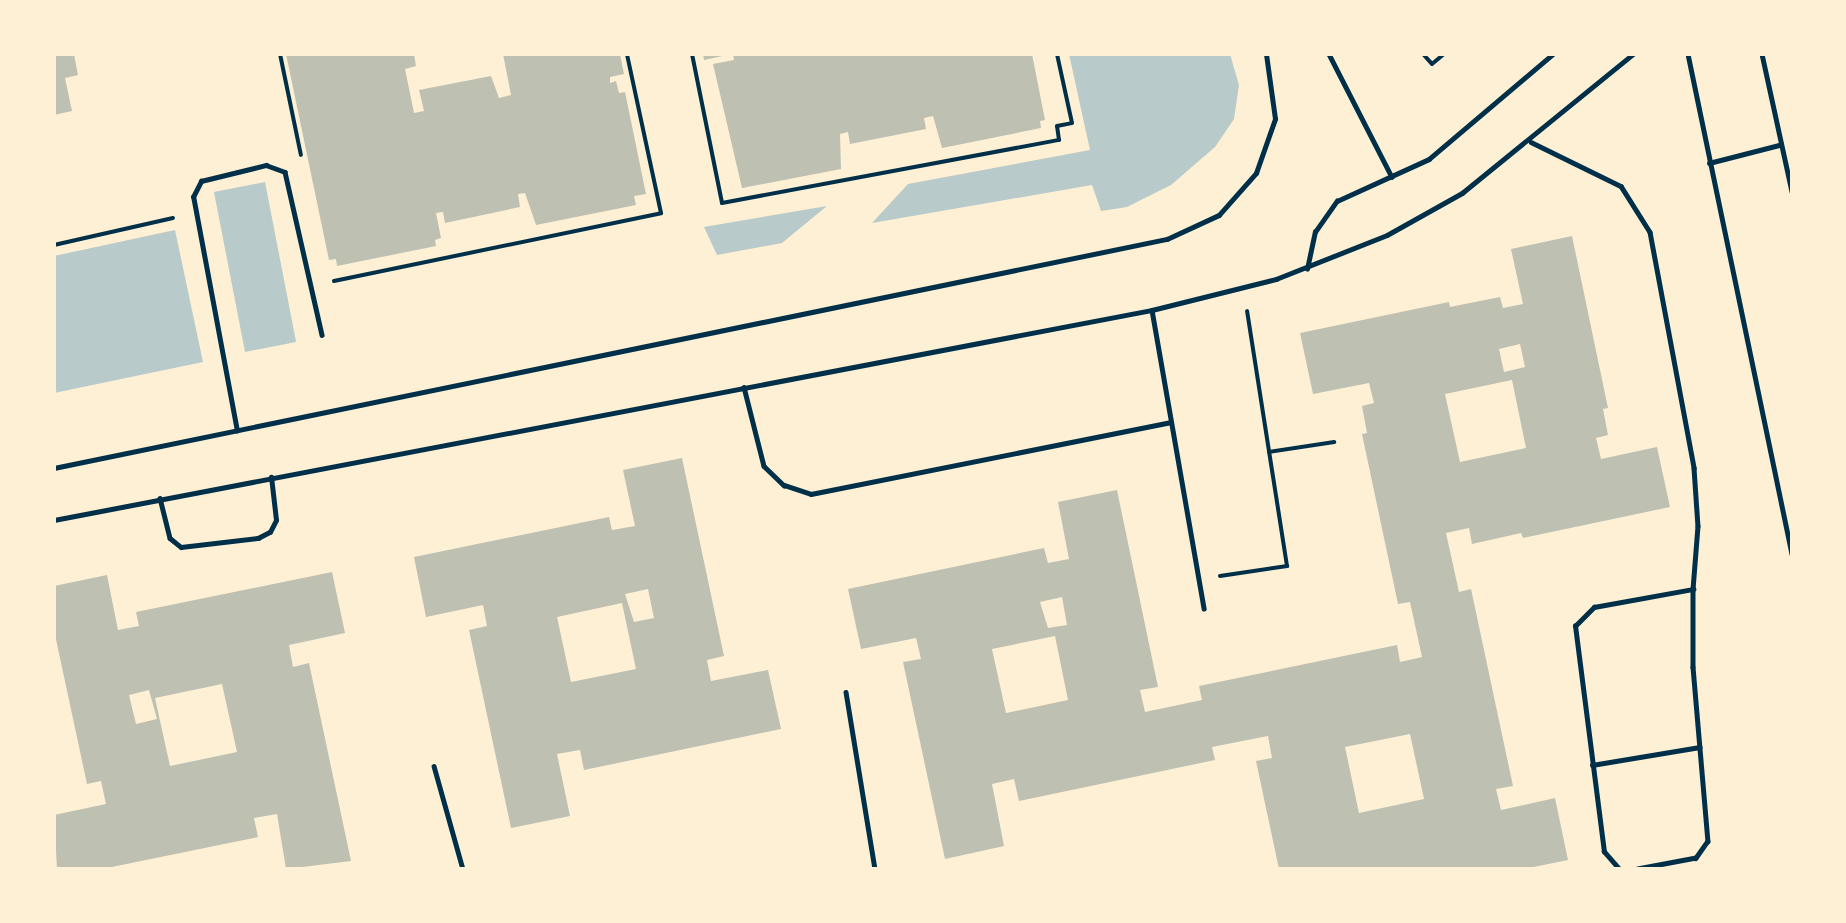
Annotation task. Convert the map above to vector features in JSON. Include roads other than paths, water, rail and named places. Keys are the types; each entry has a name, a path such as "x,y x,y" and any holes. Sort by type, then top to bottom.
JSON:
{"lane":[{"path":"54,468 1194,229 1240,196 1268,147 1275,91 1266,54"},
{"path":"1329,54 1392,177"},
{"path":"1307,269 1315,232 1331,208 1353,190 1392,177 1443,148 1553,54"},
{"path":"54,520 1152,310 1243,289 1307,269 1387,235 1462,193 1531,142 1632,54"},
{"path":"1688,54 1792,554"},
{"path":"1762,54 1779,145 1792,192"},
{"path":"1531,142 1621,186 1650,232 1694,468 1698,526 1693,589 1706,848 1690,861 1638,869"},
{"path":"1709,163 1779,145"},
{"path":"237,430 196,212 194,191 201,181 266,165 280,167 289,177 322,335"},
{"path":"1152,310 1204,608"},
{"path":"744,387 764,466 784,485 811,494 1171,422"},
{"path":"160,498 170,538 181,547 247,540 265,536 274,526 271,477"},
{"path":"1619,869 1605,852 1575,636 1579,618 1594,607 1693,589"},
{"path":"846,692 875,869"},
{"path":"1592,765 1700,747"},
{"path":"434,766 463,869"}]}
